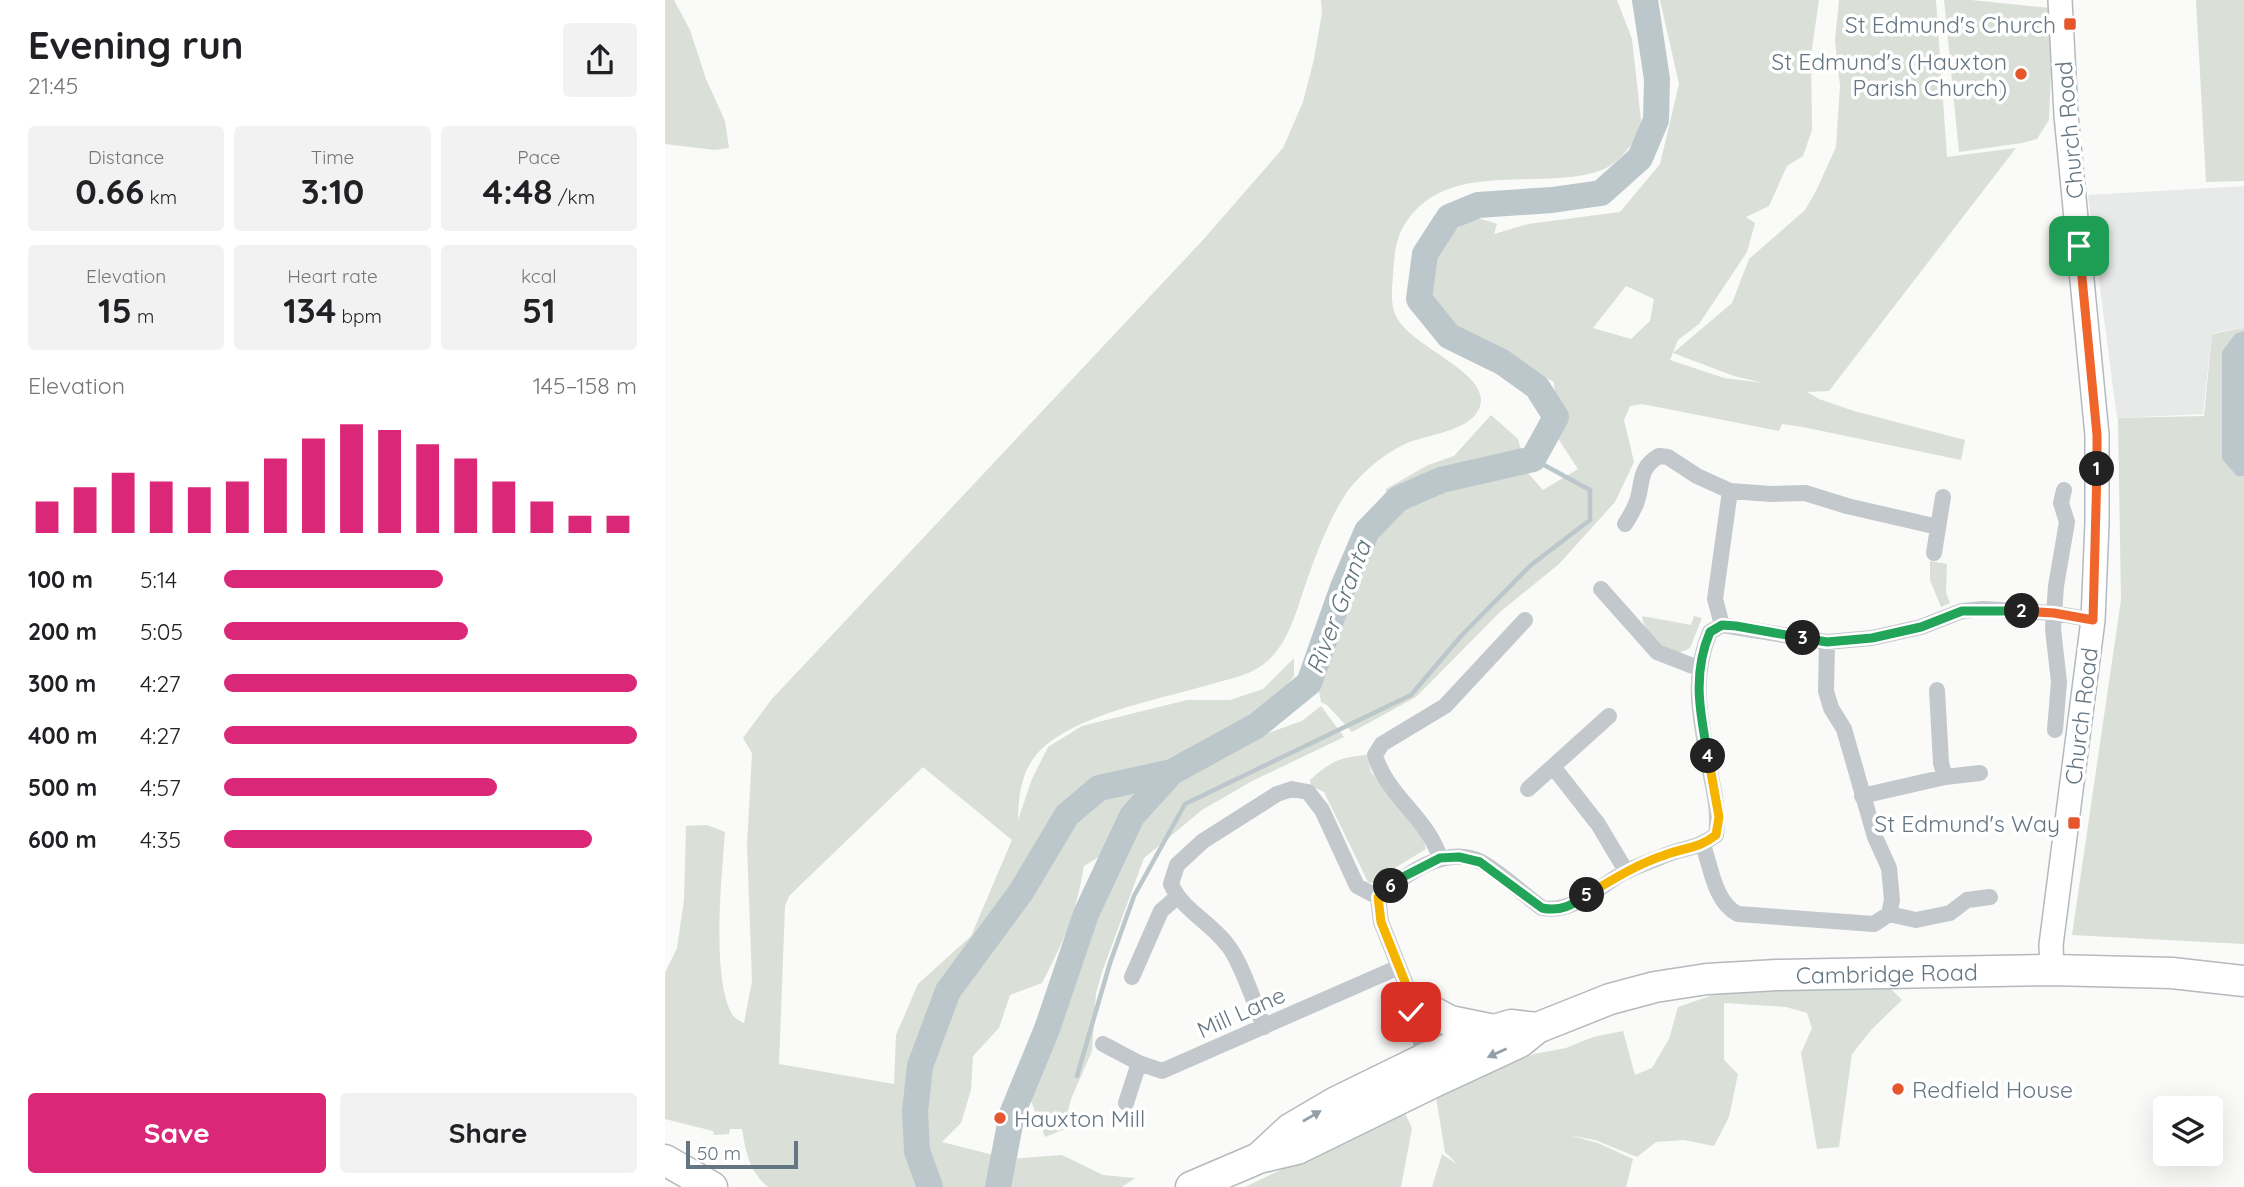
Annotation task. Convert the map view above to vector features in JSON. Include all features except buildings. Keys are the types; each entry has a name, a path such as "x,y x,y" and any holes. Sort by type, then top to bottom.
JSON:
{"highway":[{"name":"Cambridge Road","path":"1433,1042 1520,1042 1537,1028 1610,999 1655,987 1707,979 1777,975 2052,970 2172,973 2244,981"},
{"path":"1433,1042 1450,1021 1494,1030"},
{"name":"Cambridge Road","path":"1191,1187 1259,1158 1290,1129 1433,1042 1511,1025 1537,1028"},
{"path":"665,1160 712,1187"}],"street":[{"name":"Church Road","path":"2052,970 2052,934 2093,620 2097,523 2097,435 2066,115 2060,0"},
{"path":"1625,524 1636,504 1643,469 1649,461 1659,456 1668,457 1697,476 1730,491 1805,493 1847,506 1938,527"},
{"path":"2055,730 2059,682 2053,629 2056,586 2067,522 2061,503 2064,490"},
{"path":"1722,625 1715,598 1730,491"},
{"path":"1934,553 1943,497"},
{"path":"1601,589 1657,652 1698,668"},
{"path":"1378,897 1399,879 1440,858 1459,857 1480,862 1542,908 1555,911 1569,906 1626,871 1666,854 1703,845 1716,835 1719,817 1702,723 1698,668 1710,632 1722,625 1827,642 1872,638 1909,630 1962,611 1983,609 2054,613 2093,620"},
{"path":"1440,858 1435,840 1379,770 1375,755 1381,744 1445,706 1524,620"},
{"path":"1703,845 1722,900 1728,909 1738,914 1874,924 1889,914 1892,900 1889,868 1875,837 1844,729 1831,708 1826,691 1827,642"},
{"path":"1937,690 1941,763 1945,777"},
{"path":"1528,789 1609,716"},
{"path":"1554,768 1598,824 1626,871"},
{"path":"1862,796 1945,777 1980,773"},
{"path":"1264,1027 1231,949 1215,929 1177,897 1171,884 1177,865 1203,841 1266,801 1292,789 1308,792 1322,810 1357,886 1378,897"},
{"path":"1132,976 1161,911 1177,897"},
{"path":"1378,897 1381,922 1433,1042"},
{"path":"1889,914 1916,920 1950,913 1967,900 1990,897"},
{"name":"Mill Lane","path":"1139,1063 1163,1071 1399,967"},
{"path":"1103,1044 1139,1063 1126,1103"}],"shaded area":[{"path":"665,0 674,0 690,30 706,79 725,121 729,148 715,150 665,144"},
{"path":"1321,0 1617,0 1632,39 1642,129 1620,158 1602,170 1550,179 1493,180 1466,184 1442,192 1420,206 1402,229 1396,246 1392,291 1394,311 1404,327 1470,378 1478,389 1481,400 1472,419 1451,430 1405,444 1368,469 1350,488 1325,534 1289,630 1277,651 1258,668 1240,676 1089,721 1066,731 1047,744 1029,765 1021,788 1018,820 1032,779 1048,747 1082,726 1187,700 1230,700 1263,689 1294,658 1294,676 1266,714 1262,735 1302,721 1321,706 1344,737 1252,781 1202,810 1144,858 1102,972 1096,993 1092,1051 1071,1099 1063,1130 1045,1137 1031,1101 1013,1081 1042,1046 1041,1007 1087,936 1112,876 1109,851 1084,866 1068,926 1042,983 1010,995 999,1028 973,1056 971,1090 961,1123 942,1142 1009,1159 1062,1155 1103,1175 1135,1178 1122,1187 768,1187 752,1168 742,1129 730,1129 729,1134 714,1135 713,1131 665,1119 665,973 677,948 684,900 686,826 707,825 725,832 719,925 722,976 732,1014 744,1023 752,981 747,845 752,753 743,738 771,700 1202,241 1283,148 1303,102 1322,13","holes":["923,767 1012,840 971,936 918,984 896,1035 894,1084 779,1064 785,906 789,896"]},
{"path":"1660,0 1819,0 1811,55 1812,130 1803,156 1787,166 1769,206 1746,217 1755,223 1747,252 1699,324 1678,340 1670,360 1724,378 1764,383 1734,376 1673,353 1732,303 1749,259 1805,210 1816,191 1836,147 1840,86 1835,41 1839,0 1936,0 1947,157 2016,148 1829,391 1807,392 1854,411 1965,440 1961,460 1803,427 1782,424 1779,431 1642,404 1630,406 1624,420 1634,462 1615,502 1559,564 1500,612 1416,697 1352,732 1321,702 1316,676 1355,567 1385,516 1386,489 1428,465 1454,456 1491,415 1518,439 1527,472 1543,490 1578,469 1557,437 1554,382 1471,339 1456,329 1429,302 1435,248 1472,216 1497,224 1494,234 1528,224 1620,212 1660,164 1679,84","holes":["1626,286 1654,299 1650,321 1631,339 1593,328"]},
{"path":"1944,0 2050,8 2049,120 2037,139 1959,152"},
{"path":"2196,0 2244,0 2244,181 2206,182"},
{"path":"2244,186 2244,328 2212,333 2203,414 2117,418 2088,195"},
{"path":"2244,328 2244,944 2072,935 2121,600 2118,418 2204,416 2212,334"},
{"path":"2244,331 2244,476 2237,476 2222,459 2222,352 2235,334"},
{"path":"1930,561 1947,564 1946,593 1950,603 1941,607 1930,580"},
{"path":"1642,616 1691,625 1694,616 1702,618 1690,648 1679,652 1667,649 1655,640 1646,628"},
{"path":"1367,755 1371,772 1422,834 1426,849 1393,869 1380,885 1368,882 1324,792 1311,786 1310,780 1335,762"},
{"path":"1888,986 1902,1000 1872,1029 1852,1054 1839,1147 1817,1149 1801,1053 1812,1028 1807,1013 1786,1007 1724,1003 1724,1060 1738,1074 1729,1117 1714,1146 1684,1140 1656,1142 1637,1157 1595,1140 1569,1135 1598,1143 1633,1159 1626,1187 1432,1187 1442,1154 1458,1165 1445,1152 1436,1098 1534,1054 1566,1048 1593,1037 1623,1031 1635,1075 1652,1068 1669,1039 1678,1007 1713,995 1739,992"},
{"path":"1404,1111 1412,1128 1401,1187 1245,1187"}],"waterway":[{"name":"River Granta","path":"998,1187 1012,1114 1047,1029 1086,914 1132,816 1172,772 1256,726 1309,683 1343,587 1367,531 1398,499 1441,480 1533,459 1556,417 1537,387 1502,362 1449,336 1419,299 1425,254 1449,217 1478,205 1552,200 1601,193 1640,158 1656,120 1657,79 1645,0"},
{"path":"1077,1076 1110,963 1134,896 1185,804 1411,695 1462,635 1531,565 1590,520 1590,490 1533,459"},
{"name":"River Granta","path":"930,1187 917,1151 915,1111 920,1066 948,991 1021,892 1067,815 1099,788 1172,772"}],"place":[{"name":"St Edmund's Church","path":"2070,24"},
{"name":"St Edmund's (Hauxton Parish Church)","path":"2021,74"},
{"name":"St Edmund's Way","path":"2074,823"},
{"name":"Redfield House","path":"1898,1089"},
{"name":"Hauxton Mill","path":"1000,1118"}],"route":[{"path":"1411,1012 1413,1002 1381,922 1378,897 1399,879 1440,858 1459,857 1480,862 1542,908 1555,911 1569,906 1626,871 1666,854 1703,845 1716,835 1719,817 1702,723 1698,668 1702,649 1710,632 1722,625 1827,642 1872,638 1921,627 1962,611 1983,609 2054,613 2093,620 2097,435 2079,246"}]}
